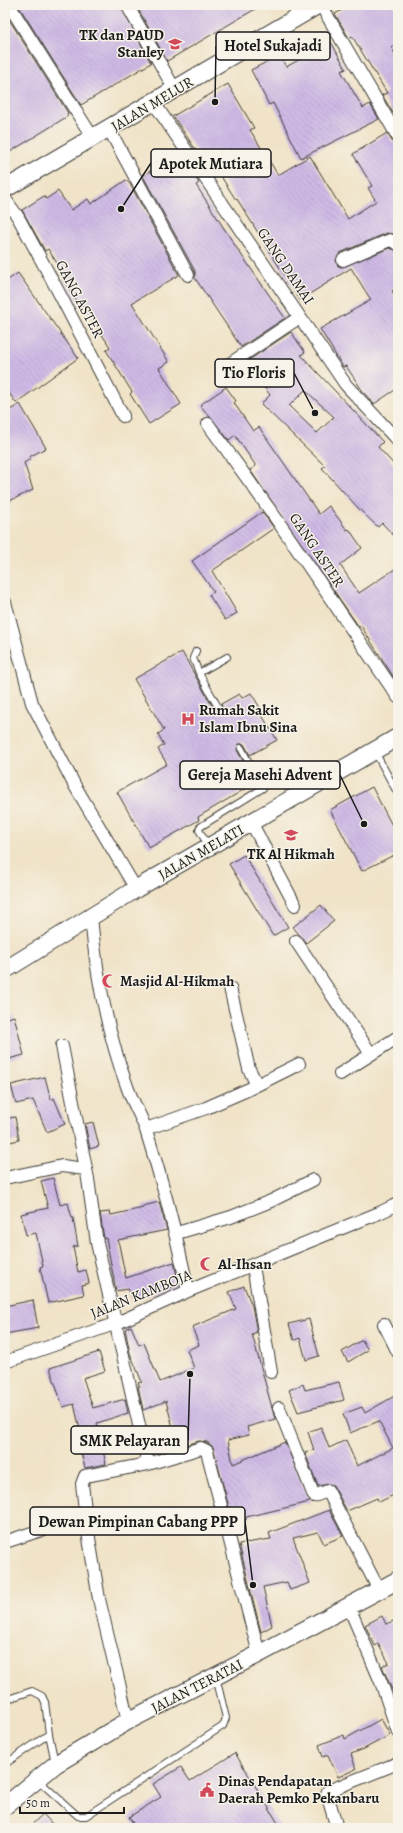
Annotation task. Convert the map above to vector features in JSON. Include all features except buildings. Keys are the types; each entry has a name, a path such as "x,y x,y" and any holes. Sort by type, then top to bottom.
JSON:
{"street":[{"path":"9,5 93,138"},
{"path":"127,5 175,90"},
{"path":"320,5 398,137"},
{"name":"JALAN MELUR","path":"5,189 320,5"},
{"name":"GANG DAMAI","path":"154,103 346,385 398,442"},
{"path":"109,129 188,275"},
{"name":"GANG ASTER","path":"5,199 18,217 55,284 123,416"},
{"path":"343,260 390,240 398,244"},
{"path":"225,367 300,317"},
{"name":"GANG ASTER","path":"208,424 275,517 398,697"},
{"path":"5,602 32,703 74,786 136,889"},
{"name":"JALAN MELATI","path":"5,970 136,889 398,736"},
{"path":"251,822 295,905"},
{"path":"91,917 95,960 117,1052 128,1088 146,1129 177,1233 188,1291"},
{"path":"296,941 371,1054"},
{"path":"230,988 249,1069 257,1085"},
{"path":"340,1074 398,1037"},
{"path":"62,1046 97,1243 148,1464"},
{"path":"146,1129 206,1108 299,1064"},
{"path":"5,1178 62,1166 85,1170"},
{"path":"177,1233 230,1217 271,1201 313,1180"},
{"name":"JALAN KAMBOJA","path":"5,1362 116,1323 188,1291 253,1266 398,1204"},
{"path":"253,1266 272,1372"},
{"path":"384,1324 398,1352"},
{"path":"279,1408 314,1496 328,1491 379,1590"},
{"path":"128,1721 99,1599 86,1526 82,1484 85,1476 148,1464 201,1448 207,1452 259,1654"},
{"path":"5,1542 78,1518 84,1521 86,1526"},
{"name":"JALAN TERATAI","path":"5,1806 56,1764 128,1721 349,1607 398,1580"},
{"path":"349,1607 381,1682 398,1732"},
{"path":"336,1828 327,1794 328,1791 398,1763"}],"lane":[{"path":"196,651 193,658 199,673 218,707"},
{"path":"199,673 227,658"},
{"path":"209,847 199,830 200,827 263,788 241,748"},
{"path":"374,750 398,794"},
{"path":"36,1779 78,1816 86,1816 223,1726 226,1718 216,1676"},
{"path":"5,1700 32,1691 42,1696 45,1702 49,1734 56,1764"},
{"path":"5,1764 49,1734"}],"place":[{"name":"TK dan PAUD Stanley","path":"175,44"},
{"name":"Hotel Sukajadi","path":"215,102"},
{"name":"Apotek Mutiara","path":"121,209"},
{"name":"Tio Floris","path":"315,413"},
{"name":"Rumah Sakit Islam Ibnu Sina","path":"188,719"},
{"name":"Gereja Masehi Advent","path":"364,824"},
{"name":"TK Al Hikmah","path":"291,835"},
{"name":"Masjid Al-Hikmah","path":"109,981"},
{"name":"Al-Ihsan","path":"207,1264"},
{"name":"SMK Pelayaran","path":"190,1374"},
{"name":"Dewan Pimpinan Cabang PPP","path":"253,1585"},
{"name":"Dinas Pendapatan Daerah Pemko Pekanbaru","path":"207,1790"}]}
